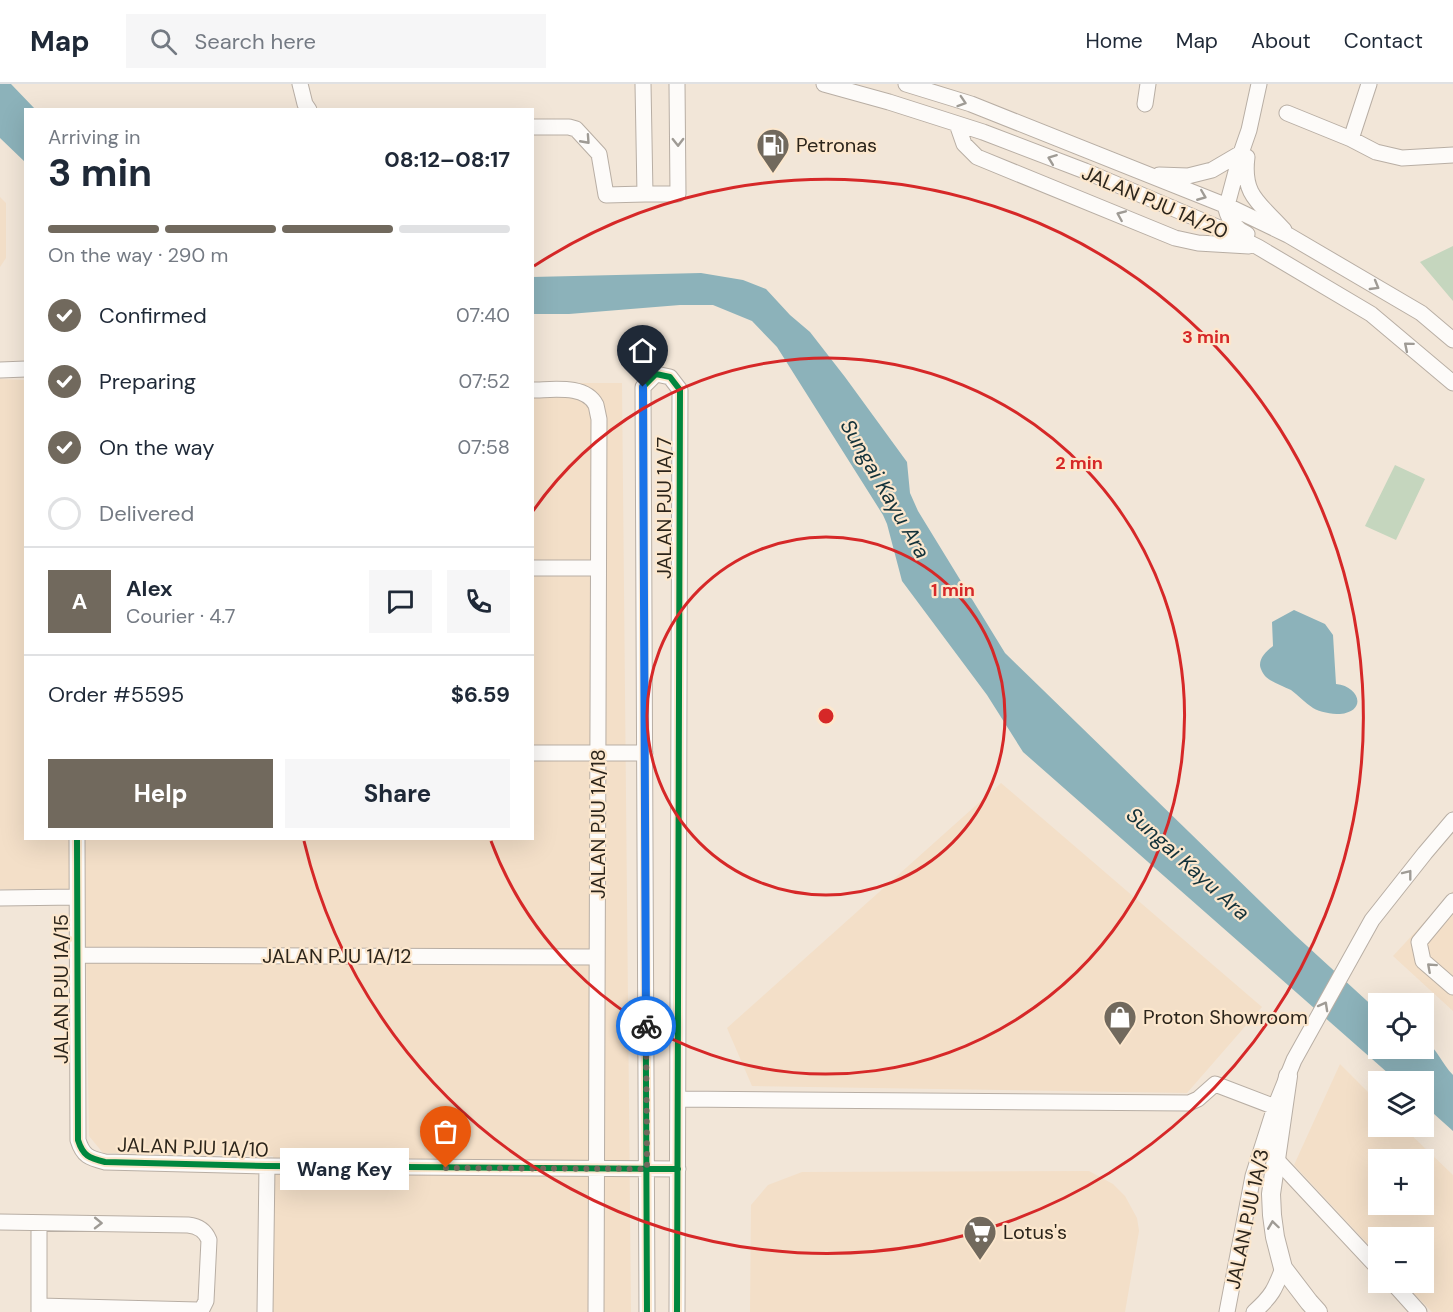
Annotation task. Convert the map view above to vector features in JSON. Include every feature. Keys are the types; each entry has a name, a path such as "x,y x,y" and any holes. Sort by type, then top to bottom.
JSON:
{"main road":[{"path":"1288,1076 1279,1108 1272,1215 1283,1268 1318,1312"}],"street":[{"path":"300,84 304,104 307,108"},
{"path":"644,84 645,194"},
{"path":"534,127 576,129 599,154 606,195 678,194 677,84"},
{"name":"JALAN PJU 1A/20","path":"824,84 983,132 1085,171 1224,230 1273,255 1371,314 1453,384"},
{"name":"JALAN PJU 1A/20","path":"906,84 971,104 1227,206 1288,236 1421,313 1453,340"},
{"path":"1145,104 1148,84"},
{"path":"1259,84 1249,130 1227,206 1229,218 1237,228 1271,247 1273,255"},
{"path":"1351,139 1369,84"},
{"path":"1287,113 1351,139 1376,152 1402,158 1453,155"},
{"path":"957,124 964,144 977,157 1175,238 1198,243 1258,247"},
{"path":"1249,130 1246,181 1250,194 1288,236"},
{"path":"1150,175 1188,176 1212,170 1241,153"},
{"path":"0,370 24,369"},
{"name":"JALAN PJU 1A/7","path":"647,1312 643,387 656,374 670,377 680,390 678,1312"},
{"name":"JALAN PJU 1A/18","path":"534,390 580,392 596,405 599,419 596,1312"},
{"path":"534,568 598,568"},
{"path":"534,753 645,753"},
{"path":"1288,1076 1296,1057 1372,920 1453,820"},
{"name":"JALAN PJU 1A/15","path":"77,840 78,1140"},
{"path":"0,898 77,897"},
{"path":"1453,901 1419,942 1423,961 1453,987"},
{"name":"JALAN PJU 1A/12","path":"77,955 597,957"},
{"path":"679,1099 1189,1103 1198,1099 1215,1084 1279,1108"},
{"name":"JALAN PJU 1A/3","path":"1227,1312 1253,1176 1279,1108"},
{"name":"JALAN PJU 1A/10","path":"78,1140 80,1149 86,1156 105,1162 267,1166 678,1169"},
{"name":"JALAN PJU 1A/3","path":"1276,1159 1368,1257"},
{"path":"264,1312 267,1166"},
{"path":"0,1222 196,1226 206,1234 209,1240 206,1301 202,1309 198,1310 39,1309 39,1223"},
{"path":"1254,1312 1266,1302 1283,1268"},
{"path":"1402,1293 1419,1312"}],"shaded area":[{"path":"0,197 6,203 6,258 0,267"},
{"path":"0,379 24,380 24,840 534,840 534,383 622,383 631,1312 272,1312 273,1156 103,1153 89,1136 85,890 0,889"},
{"path":"1001,783 1262,1007 1187,1093 752,1086 727,1028"},
{"path":"1453,891 1453,1011 1393,956"},
{"path":"1340,1064 1368,1092 1368,1137 1413,1137 1426,1149 1368,1149 1368,1215 1434,1215 1434,1157 1453,1175 1453,1312 1432,1312 1414,1293 1434,1293 1434,1227 1368,1227 1368,1244 1294,1165"},
{"path":"1089,1171 1113,1184 1125,1196 1137,1218 1139,1231 1125,1312 750,1312 751,1205 768,1185 802,1172"}],"green space":[{"path":"1453,246 1453,301 1420,262"},
{"path":"1395,465 1425,479 1396,540 1365,526"}],"water":[{"path":"0,84 11,84 34,108 24,108 24,161 0,138"},
{"name":"Sungai Kayu Ara","path":"701,273 743,280 766,289 790,315 810,332 907,462 910,493 918,511 1005,653 1295,935 1368,1002 1368,1055 1023,752 987,695 902,581 883,515 777,347 752,321 713,305 534,314 534,277"},
{"path":"1294,610 1325,624 1333,635 1336,684 1350,689 1357,699 1357,704 1349,712 1337,714 1316,709 1291,690 1269,679 1262,671 1261,659 1273,646 1272,622"},
{"path":"1434,1050 1453,1075 1453,1131 1434,1114 1434,1071 1386,1071 1372,1059 1434,1059"}],"cycle path":[{"path":"647,1312 643,387 656,374 670,377 680,390 677,1312"},
{"path":"77,840 78,1140 82,1150 91,1158 105,1162 267,1166 678,1169"}],"way so far":[{"path":"446,1168 647,1169 646,1026"}],"place":[{"name":"Petronas","path":"773,174"},
{"name":"Proton Showroom","path":"1120,1046"},
{"name":"Wang Key","path":"446,1168"},
{"name":"Lotus's","path":"980,1261"}],"route":[{"path":"643,387 646,1026"}]}
